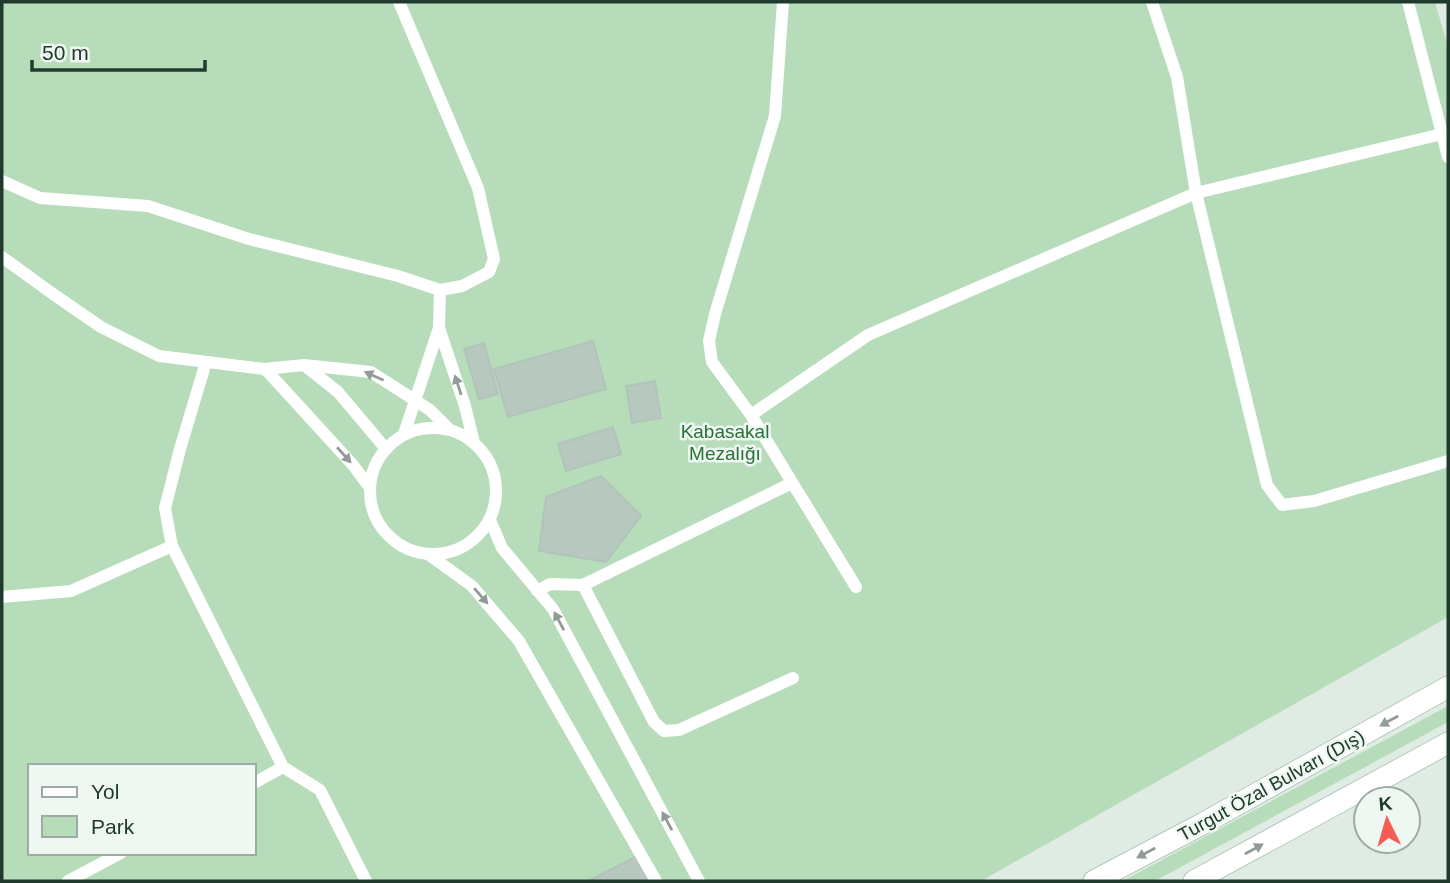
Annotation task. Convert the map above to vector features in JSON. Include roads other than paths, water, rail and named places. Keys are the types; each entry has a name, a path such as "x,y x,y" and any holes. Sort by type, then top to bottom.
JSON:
{"main road":[{"name":"Turgut Özal Bulvarı (Dış)","path":"1094,881 1448,687"},
{"path":"1194,881 1448,743"}],"lane":[{"path":"2,181 40,198 148,206 249,239 398,276 440,290 462,285 489,272 494,259 478,188 399,2"},
{"path":"783,2 775,116 709,341 712,362 751,415 856,587"},
{"path":"1152,2 1177,77 1196,193 1268,485 1283,505 1314,501 1448,461"},
{"path":"1408,2 1448,157"},
{"path":"751,415 868,335 1196,193 1442,134"},
{"path":"2,257 101,327 159,356 264,369 304,365 371,372 430,410 449,429"},
{"path":"404,434 439,328 440,290"},
{"path":"439,328 465,406 474,443"},
{"path":"206,362 165,508 172,546 283,767 320,790 366,881"},
{"path":"304,365 338,392 386,449"},
{"path":"264,369 353,465 370,488"},
{"path":"428,554 452,551 470,543 490,520 496,499 496,477 486,455 462,432 449,429 426,428 404,434 386,449 377,460 370,488 374,515 389,537 403,547 428,554 472,586 519,641 656,881"},
{"path":"537,591 550,583 583,585 792,483"},
{"path":"490,520 502,548 552,609 699,881"},
{"path":"2,597 71,591 172,546"},
{"path":"583,585 654,722 664,731 679,730 793,678"},
{"path":"256,782 283,767"},
{"path":"68,881 117,855"}],"park label":[{"name":"Kabasakal Mezalığı","path":"725,442"}]}
